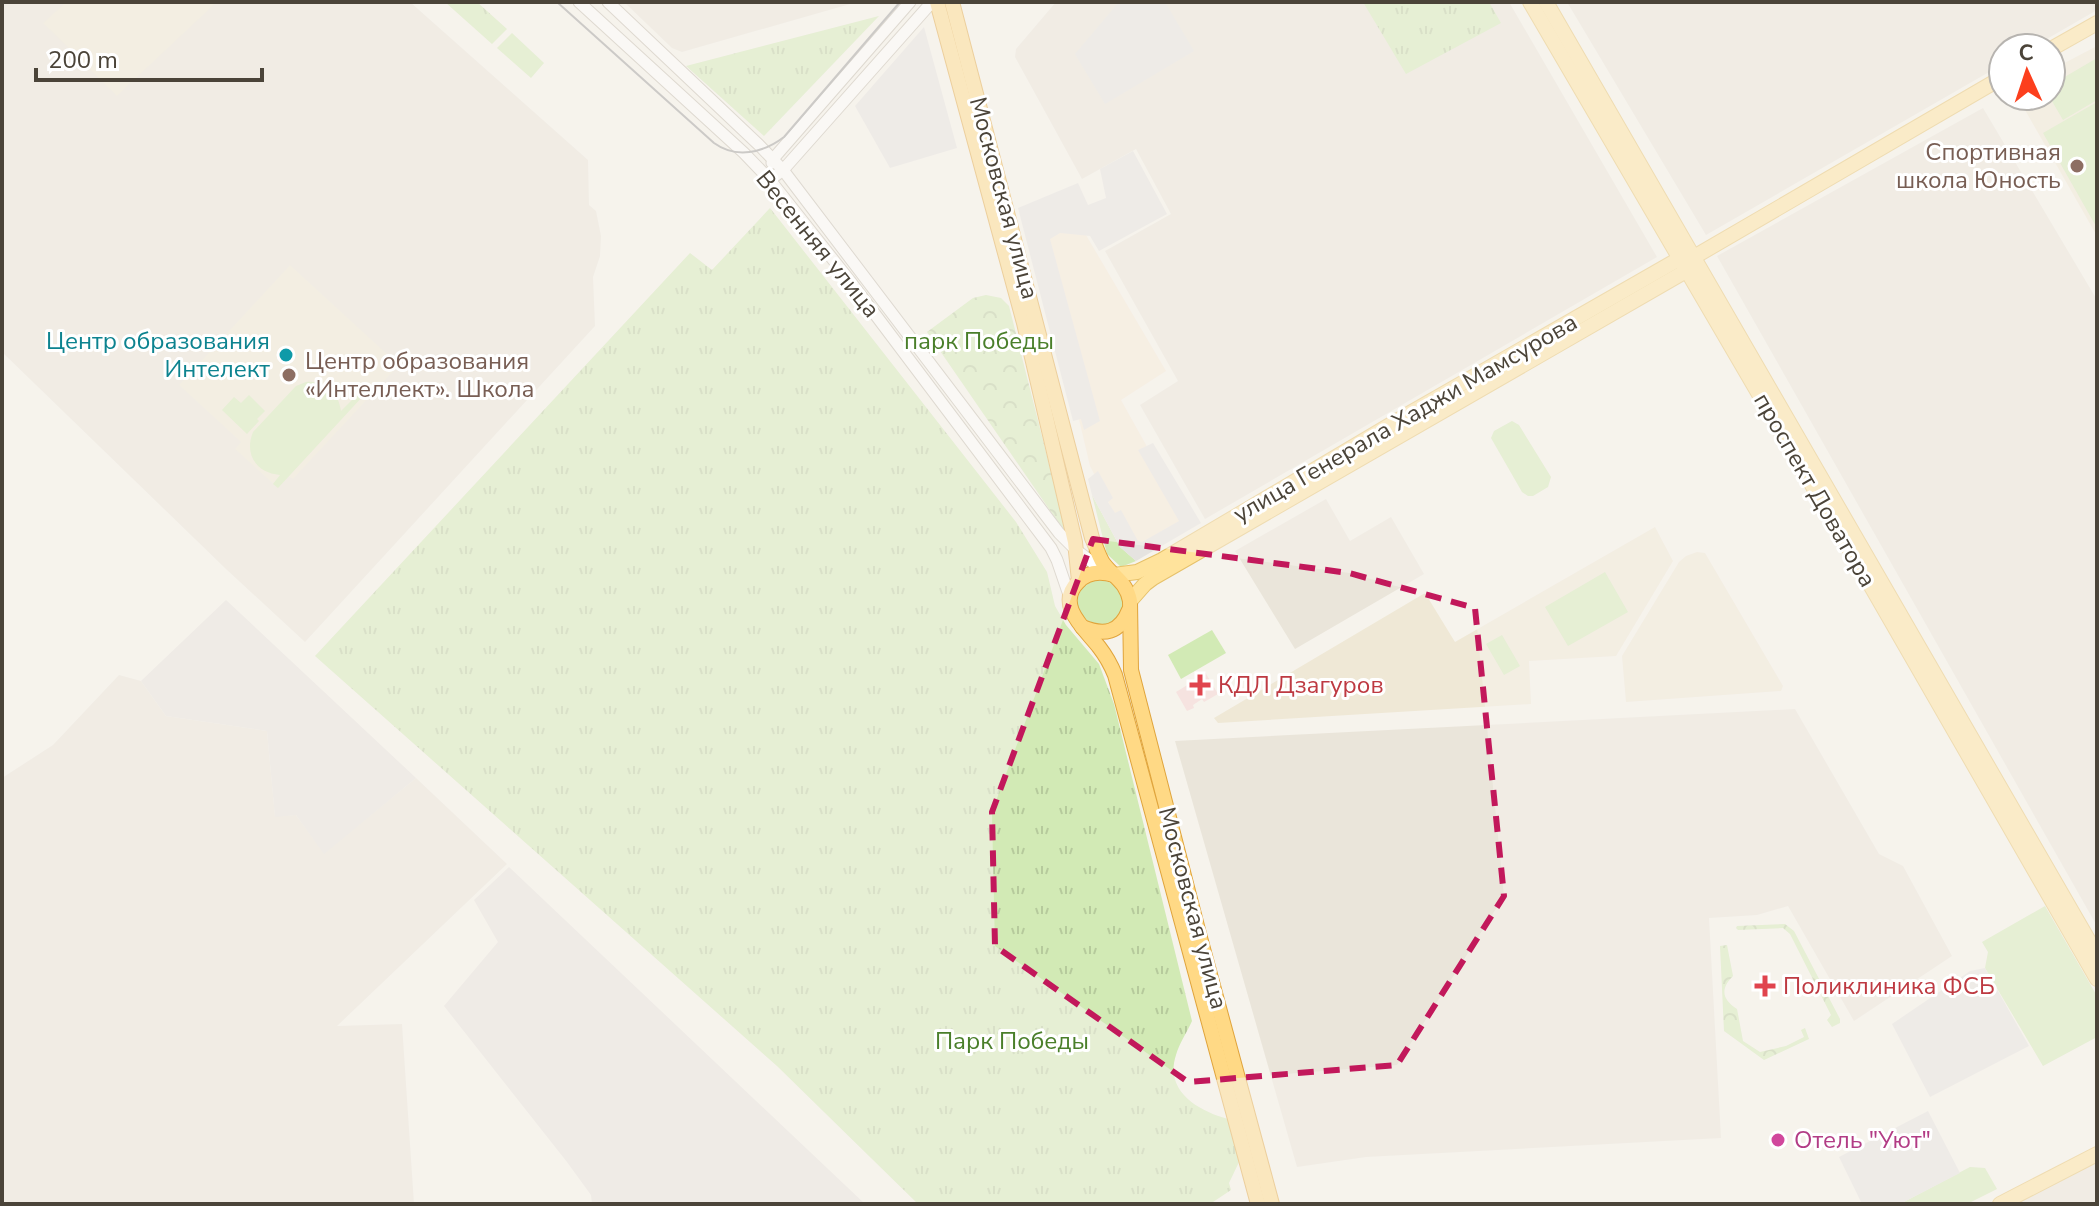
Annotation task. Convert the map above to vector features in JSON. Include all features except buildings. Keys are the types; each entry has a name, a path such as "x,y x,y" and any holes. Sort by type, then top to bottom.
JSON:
{"highway":[{"name":"Московская улица","path":"934,2 1024,323 1075,542 1079,581"},
{"name":"Московская улица","path":"952,2 1092,538 1109,574 1128,590 1131,670 1272,1204"},
{"path":"1070,598 1074,587 1086,575 1095,572 1109,574"},
{"name":"Московская улица","path":"1070,598 1072,614 1111,664 1115,675 1258,1204"},
{"path":"1082,627 1095,632 1113,630 1121,625 1130,605"}],"main road":[{"name":"проспект Доватора","path":"1530,2 2097,955"},
{"name":"проспект Доватора","path":"1546,2 1686,262 2097,979"},
{"path":"2067,40 2097,23"},
{"name":"улица Генерала Хаджи Мамсурова","path":"1130,605 1143,586 1153,578 1987,86"},
{"name":"улица Генерала Хаджи Мамсурова","path":"1109,574 1137,572 1162,560 1412,412 1555,339"},
{"path":"2000,1204 2097,1154"}],"street":[{"name":"Весенняя улица","path":"579,2 770,180 1051,548 1070,598"},
{"name":"Весенняя улица","path":"608,2 783,170 1059,533 1109,574"},
{"path":"770,180 773,159 910,2"},
{"path":"770,180 783,170 934,2"}],"highlighted area":[{"path":"1093,539 1349,573 1475,608 1504,896 1397,1065 1188,1082 995,946 992,812"}],"shaded area":[{"path":"2,2 410,2 588,160 589,205 596,211 601,236 600,256 593,277 595,326 305,642 2,352"},
{"path":"66,2 217,2 117,96 43,23"},
{"path":"624,2 857,2 682,52 672,48"},
{"path":"1056,2 1509,2 1657,257 1205,519 1140,405 1178,381 1105,251 1171,214 1136,149 1082,179 1015,57 1016,49"},
{"path":"1119,2 1165,2 1194,51 1105,104 1075,54"},
{"path":"1567,2 2097,2 2097,10 2059,32 1987,32 1987,73 1706,235"},
{"path":"924,27 957,148 890,168 855,106"},
{"name":"Спортивная школа Юность","path":"2097,46 2097,236 2026,112 2067,112 2067,62"},
{"path":"1983,108 2097,300 2097,926 1717,256"},
{"path":"1133,151 1167,214 1099,251 1090,236 1060,233 1050,239 1100,421 1084,430 1081,419 1073,421 1018,208 1078,183 1088,205 1106,198 1100,169"},
{"path":"1076,218 1166,371 1121,400 1189,522 1135,554 1090,466 1035,232"},
{"name":"Центр образования «Интеллект». Школа","path":"290,265 399,365 293,479 288,476 278,488 235,449 241,442 179,385"},
{"path":"1153,443 1201,523 1136,561 1120,547 1092,495 1088,479 1098,471 1113,498 1108,502 1115,513 1121,510 1138,541 1142,542 1179,521 1138,450"},
{"path":"1326,499 1350,541 1391,517 1424,574 1295,649 1235,551"},
{"path":"1655,527 1673,561 1616,656 1529,661 1531,704 1218,723 1214,718 1425,593 1455,642"},
{"path":"1697,552 1705,553 1783,686 1781,691 1626,702 1622,656 1679,562"},
{"path":"226,600 416,778 324,854 296,815 275,817 267,731 166,716 141,681"},
{"name":"КДЛ Дзагуров","path":"1205,672 1218,694 1204,702 1202,699 1187,711 1176,692"},
{"path":"119,675 141,681 166,716 267,731 275,816 296,815 324,853 416,778 507,864 337,1026 402,1024 414,1204 2,1204 2,778 53,745"},
{"path":"1795,709 1879,854 1903,866 1952,956 1854,1021 1788,906 1757,915 1709,918 1721,1138 1366,1157 1297,1167 1175,741"},
{"path":"509,867 865,1204 592,1204 591,1195 567,1162 444,1006 498,942 474,900"},
{"path":"1985,968 2029,1046 1930,1097 1892,1024 1970,971"},
{"path":"1928,1111 1960,1173 1900,1204 1862,1204 1839,1157"},
{"path":"2097,1154 2097,1204 2000,1204"}],"green space":[{"path":"445,2 477,2 507,29 492,44"},
{"path":"1363,2 1489,2 1501,23 1406,74"},
{"path":"879,16 764,136 686,66"},
{"path":"512,33 544,63 531,78 497,48"},
{"path":"2097,58 2097,100 2063,120 2058,112 2067,112 2067,76"},
{"path":"2097,102 2097,228 2043,133"},
{"name":"Парк Победы","path":"770,208 1016,522 1047,572 1055,606 1066,625 1099,664 1114,704 1192,1021 1176,1055 1175,1079 1179,1089 1195,1105 1228,1119 1239,1162 1229,1183 1231,1190 1210,1204 918,1204 777,1066 315,656 690,253 712,270"},
{"name":"парк Победы","path":"986,295 1001,298 1009,306 1067,535 927,332 973,298"},
{"path":"306,382 330,388 341,411 360,392 364,395 278,488 273,484 280,475 264,471 251,455 253,432 296,386"},
{"path":"249,395 265,411 247,434 222,410 234,397 241,403"},
{"path":"1512,421 1519,425 1551,477 1548,487 1533,496 1522,492 1491,438 1494,431"},
{"path":"1092,495 1120,547 1136,561 1121,567 1107,554"},
{"path":"1605,572 1628,612 1568,646 1545,607"},
{"path":"1096,580 1115,586 1125,604 1116,621 1107,626 1097,626 1088,621 1078,605 1078,596 1084,587"},
{"path":"1212,630 1226,653 1181,679 1168,655"},
{"path":"1502,635 1520,666 1504,675 1486,644"},
{"path":"2045,906 2097,996 2097,1037 2043,1066 1985,968 1988,952 1982,942"},
{"path":"1785,924 1794,931 1840,1023 1832,1027 1827,1020 1831,1015 1790,934 1783,928 1736,928"},
{"path":"1727,945 1733,976 1724,994 1737,1009 1743,1041 1760,1052 1786,1046 1804,1037 1801,1030 1805,1028 1809,1039 1764,1060 1724,1031 1720,946"},
{"path":"1970,1167 1985,1168 1997,1189 1967,1204 1900,1204"}],"tram line":[{"path":"557,2 714,143 740,152 767,147 784,137 900,2"}],"place":[{"name":"Спортивная школа Юность","path":"2077,166"},
{"name":"Центр образования Интелект","path":"286,355"},
{"name":"Центр образования «Интеллект». Школа","path":"289,375"},
{"name":"КДЛ Дзагуров","path":"1200,685"},
{"name":"Поликлиника ФСБ","path":"1765,986"},
{"name":"Отель \"Уют\"","path":"1778,1140"}]}
